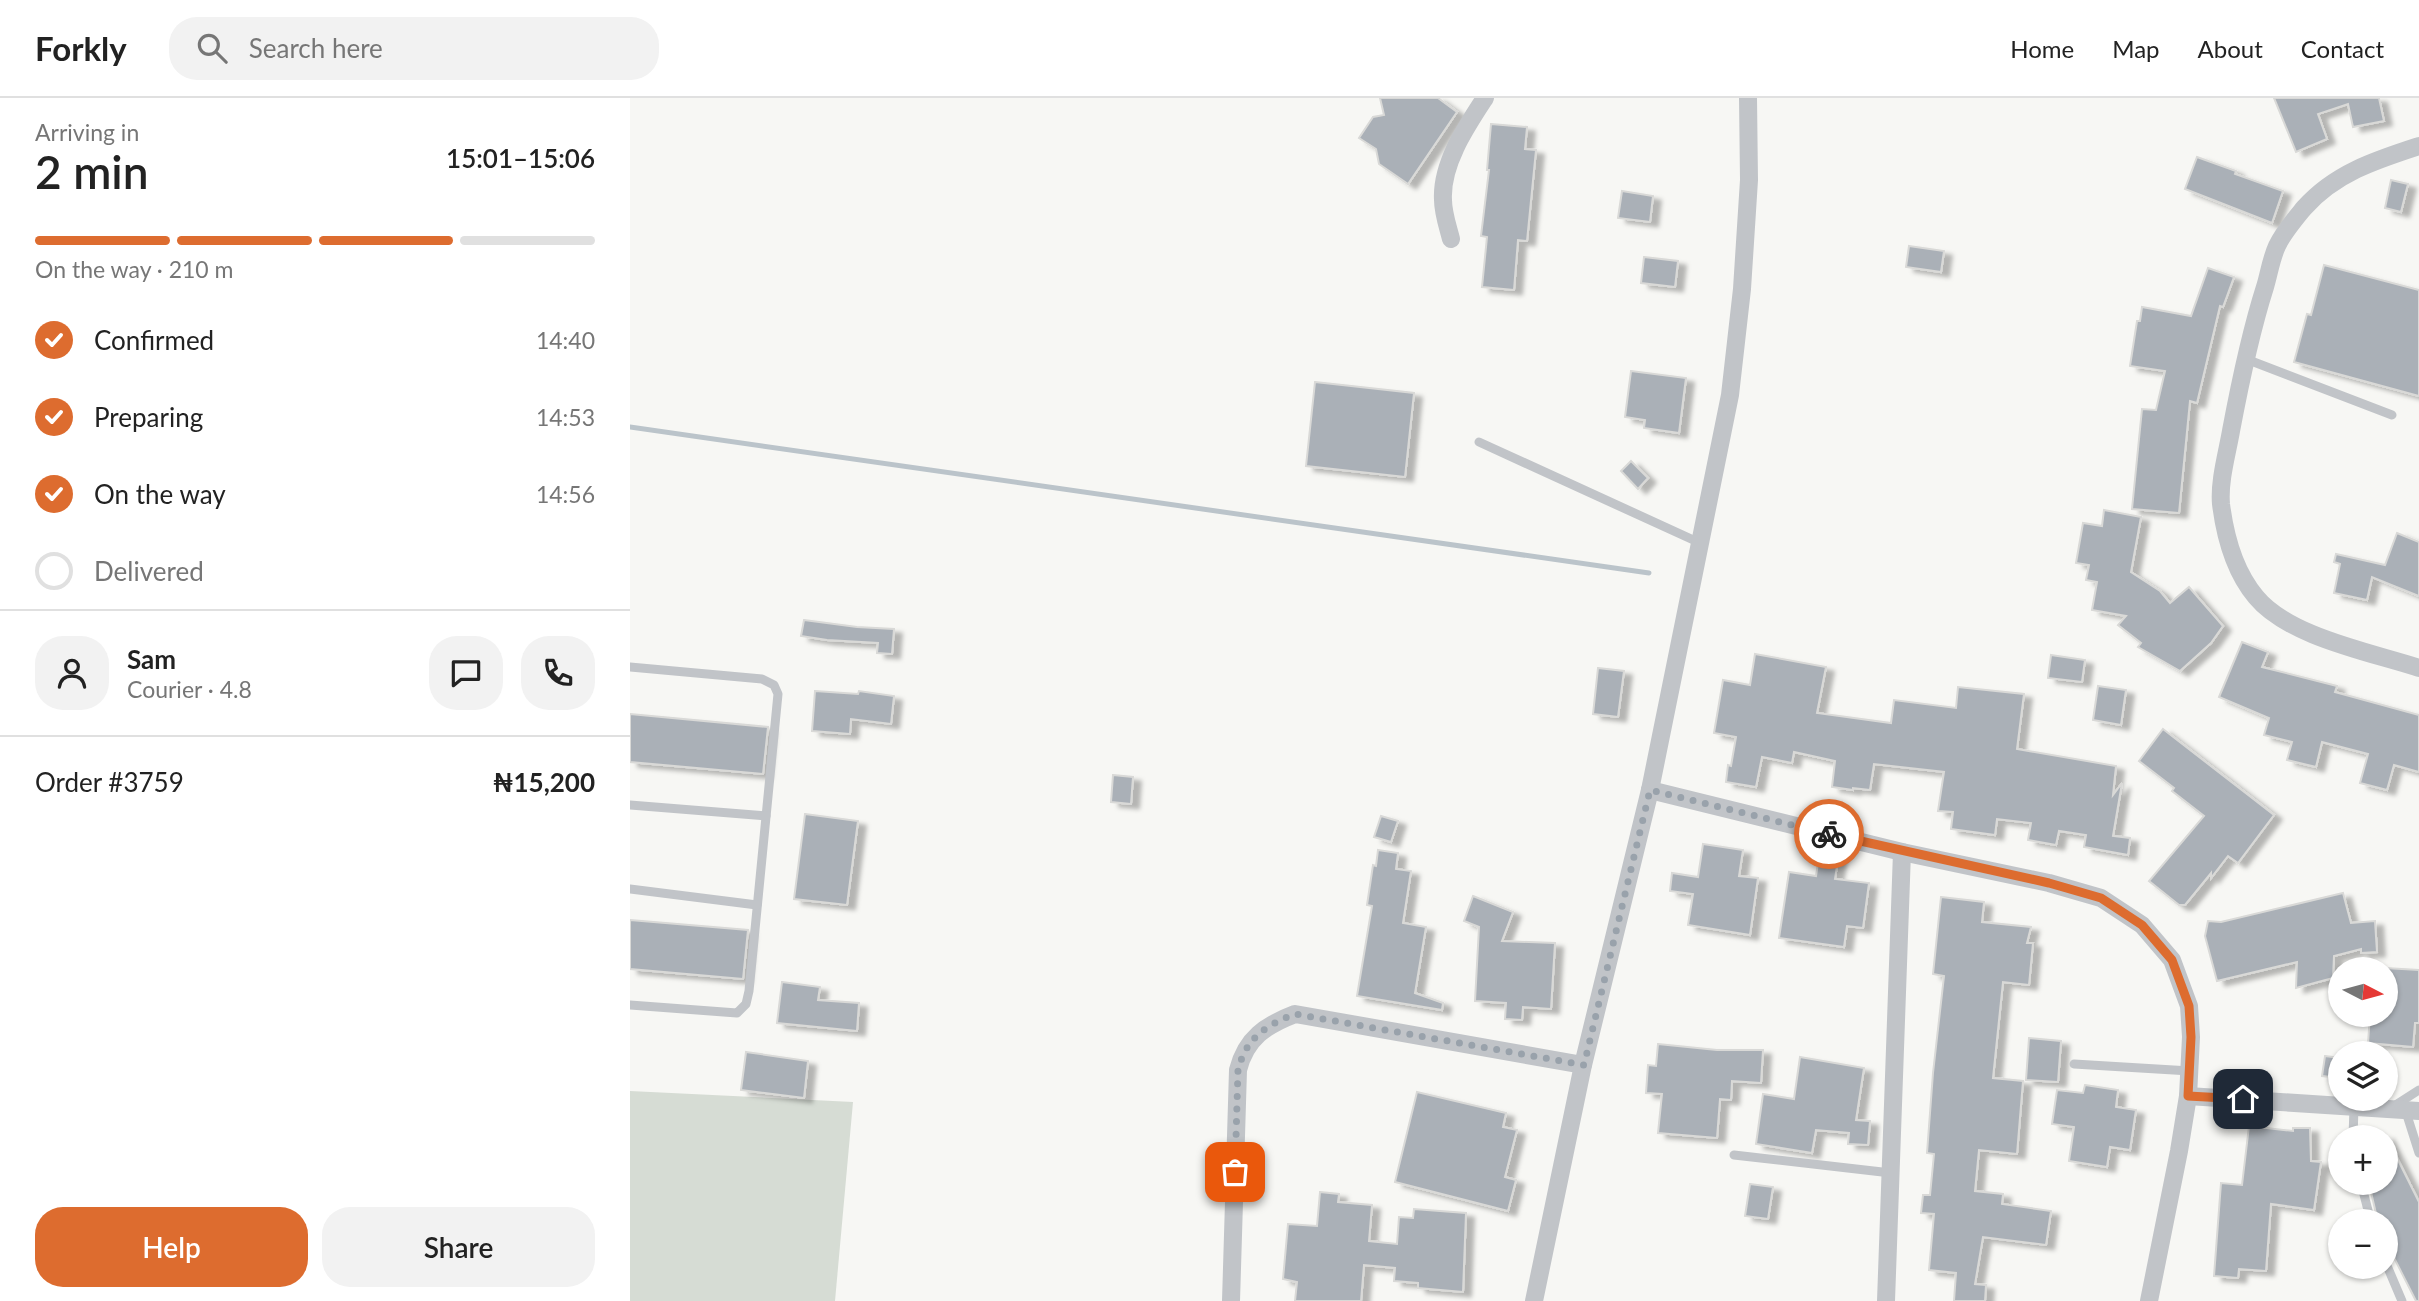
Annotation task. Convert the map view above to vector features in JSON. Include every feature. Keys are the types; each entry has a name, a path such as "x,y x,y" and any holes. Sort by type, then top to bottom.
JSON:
{"street":[{"path":"1451,239 1443,201 1445,178 1471,119 1485,98"},
{"path":"1534,1301 1584,1065 1650,790 1730,395 1742,289 1749,180 1748,98"},
{"path":"2419,146 2360,166 2331,183 2305,207 2277,246 2246,359 2224,467 2221,501 2226,535 2238,569 2256,597 2277,617 2309,633 2419,668"},
{"path":"1650,790 1902,852 2049,883 2101,898 2142,925 2172,960 2189,1006 2191,1037 2188,1096 2149,1301"},
{"path":"1886,1301 1902,852"},
{"path":"1231,1301 1238,1070 1242,1053 1261,1032 1295,1014 1584,1065"},
{"path":"2188,1096 2328,1105"}],"lane":[{"path":"2246,359 2392,415"},
{"path":"1479,442 1700,543"},
{"path":"630,667 762,679 774,685 778,694 746,1004 737,1013 630,1005"},
{"path":"630,805 766,816"},
{"path":"630,889 757,905"},
{"path":"2074,1064 2190,1070"},
{"path":"2419,1090 2404,1110 2419,1153"},
{"path":"1734,1155 1891,1173"},
{"path":"2393,1279 2402,1301"}],"shaded area":[{"path":"630,1091 853,1102 835,1301 630,1301"}],"building":[{"path":"1380,98 1438,98 1457,112 1408,184 1379,164 1376,149 1359,138 1373,117 1384,115"},
{"path":"2274,98 2379,98 2384,121 2353,127 2348,104 2318,114 2327,139 2296,152"},
{"path":"1491,124 1527,127 1525,149 1536,150 1527,241 1518,240 1514,290 1482,287 1487,237 1481,236"},
{"path":"2197,157 2283,191 2272,223 2185,189"},
{"path":"2391,180 2408,184 2401,212 2385,208"},
{"path":"1622,191 1653,196 1650,222 1618,218"},
{"path":"1909,246 1944,251 1941,272 1906,267"},
{"path":"1644,257 1678,261 1675,287 1641,283"},
{"path":"2324,265 2419,290 2419,396 2294,362 2307,314 2311,315"},
{"path":"2208,268 2234,277 2223,307 2220,306 2197,403 2190,401 2179,513 2132,509 2142,409 2156,410 2165,371 2130,366 2137,321 2140,321 2142,307 2191,316"},
{"path":"1631,371 1686,378 1679,433 1644,428 1645,420 1625,417"},
{"path":"1315,382 1414,393 1405,477 1306,466"},
{"path":"1631,461 1648,478 1638,489 1621,471"},
{"path":"2104,510 2141,517 2131,572 2160,591 2170,603 2189,587 2223,626 2211,643 2180,671 2138,647 2141,643 2118,625 2126,616 2092,610 2097,582 2086,580 2089,565 2076,563 2083,523 2102,526"},
{"path":"2397,533 2419,542 2419,596 2372,577 2367,600 2334,593 2340,564 2334,562 2336,554 2385,565"},
{"path":"804,620 894,629 892,654 877,653 878,643 801,636"},
{"path":"2242,642 2268,652 2262,667 2337,686 2335,692 2419,715 2419,772 2394,765 2387,790 2360,783 2368,754 2322,742 2316,767 2287,760 2292,742 2264,735 2269,718 2219,697"},
{"path":"1755,654 1826,667 1817,713 1891,723 1894,700 1956,708 1958,687 2024,694 2017,749 2116,766 2113,795 2122,783 2113,836 2130,838 2128,855 2084,847 2086,835 2059,831 2056,845 2028,840 2031,823 1997,819 1995,835 1951,829 1953,812 1938,811 1944,772 1874,764 1870,790 1853,790 1832,787 1835,761 1794,752 1792,763 1762,757 1756,787 1726,782 1736,737 1714,733 1723,680 1750,685"},
{"path":"2051,655 2085,660 2082,682 2048,678"},
{"path":"1598,668 1624,671 1618,717 1593,714"},
{"path":"2098,686 2126,690 2121,725 2093,720"},
{"path":"815,691 858,694 859,691 894,696 891,724 851,719 850,734 812,731"},
{"path":"630,714 768,727 763,774 630,762"},
{"path":"2163,729 2274,815 2238,863 2228,856 2185,905 2179,905 2149,881 2204,816 2139,761"},
{"path":"1113,775 1133,777 1131,804 1111,802"},
{"path":"805,814 858,821 847,905 794,899"},
{"path":"1381,816 1398,821 1391,842 1374,837"},
{"path":"1703,844 1743,850 1739,876 1758,878 1750,935 1688,925 1693,894 1670,891 1672,873 1698,877"},
{"path":"1378,850 1398,853 1396,869 1411,871 1403,923 1426,927 1415,993 1443,1003 1442,1010 1357,996 1372,906 1367,905"},
{"path":"1820,850 1839,853 1835,879 1869,883 1863,928 1847,926 1844,947 1779,938 1789,872 1816,876"},
{"path":"2343,893 2351,923 2375,921 2377,952 2361,953 2361,949 2328,957 2328,979 2296,988 2297,962 2217,981 2205,936 2208,921 2221,922"},
{"path":"1473,896 1513,912 1502,941 1555,943 1551,1009 1523,1007 1522,1020 1505,1019 1506,1003 1475,1001 1479,927 1464,921"},
{"path":"1941,897 1984,902 1982,922 2031,927 2027,943 2033,943 2029,985 2003,982 1993,1078 2023,1081 2017,1154 1979,1150 1975,1191 2003,1194 2002,1204 2051,1211 2046,1245 1983,1237 1975,1284 1986,1285 1985,1301 1954,1301 1956,1273 1929,1270 1934,1214 1921,1213 1923,1195 1930,1195 1934,1154 1927,1153 1944,976 1933,974"},
{"path":"630,920 748,930 743,979 630,969"},
{"path":"2398,969 2419,970 2419,1023 2415,1023 2413,1047 2398,1046 2398,1041 2368,1041 2369,1027 2398,1027"},
{"path":"782,982 820,987 818,1000 859,1003 857,1031 777,1023"},
{"path":"2029,1038 2061,1041 2058,1082 2026,1080"},
{"path":"1658,1044 1717,1050 1763,1050 1761,1083 1732,1081 1731,1100 1720,1099 1717,1138 1658,1133 1662,1094 1646,1093 1648,1065 1656,1066"},
{"path":"746,1052 808,1061 804,1098 741,1090"},
{"path":"2325,1056 2328,1056 2328,1077 2322,1076"},
{"path":"1800,1057 1864,1068 1856,1120 1870,1121 1868,1145 1848,1144 1849,1133 1816,1130 1812,1153 1756,1144 1763,1094 1794,1099"},
{"path":"2085,1085 2118,1090 2116,1107 2136,1110 2130,1150 2110,1147 2107,1167 2069,1161 2074,1127 2052,1124 2057,1090 2083,1093"},
{"path":"1417,1092 1506,1113 1503,1127 1517,1130 1505,1177 1516,1180 1508,1211 1395,1182"},
{"path":"2249,1126 2293,1131 2293,1128 2310,1128 2311,1161 2321,1162 2314,1210 2271,1204 2266,1271 2239,1269 2238,1278 2214,1276 2221,1183 2242,1185"},
{"path":"2398,1160 2419,1202 2419,1301 2416,1301 2398,1266 2398,1209 2375,1209 2372,1195 2398,1195"},
{"path":"1750,1184 1773,1187 1768,1219 1745,1216"},
{"path":"1320,1192 1339,1194 1338,1202 1372,1205 1369,1241 1397,1244 1399,1217 1413,1218 1414,1209 1466,1213 1463,1292 1418,1288 1418,1283 1394,1281 1395,1268 1364,1265 1361,1301 1295,1301 1297,1282 1283,1279 1288,1224 1317,1226"}],"waterway":[{"path":"630,427 1649,573"}],"way so far":[{"path":"1235,1172 1238,1070 1242,1053 1261,1032 1295,1014 1584,1065 1650,790 1829,834"}],"route":[{"path":"1829,834 2049,883 2101,898 2142,925 2172,960 2189,1006 2191,1037 2188,1096 2243,1099"}]}
